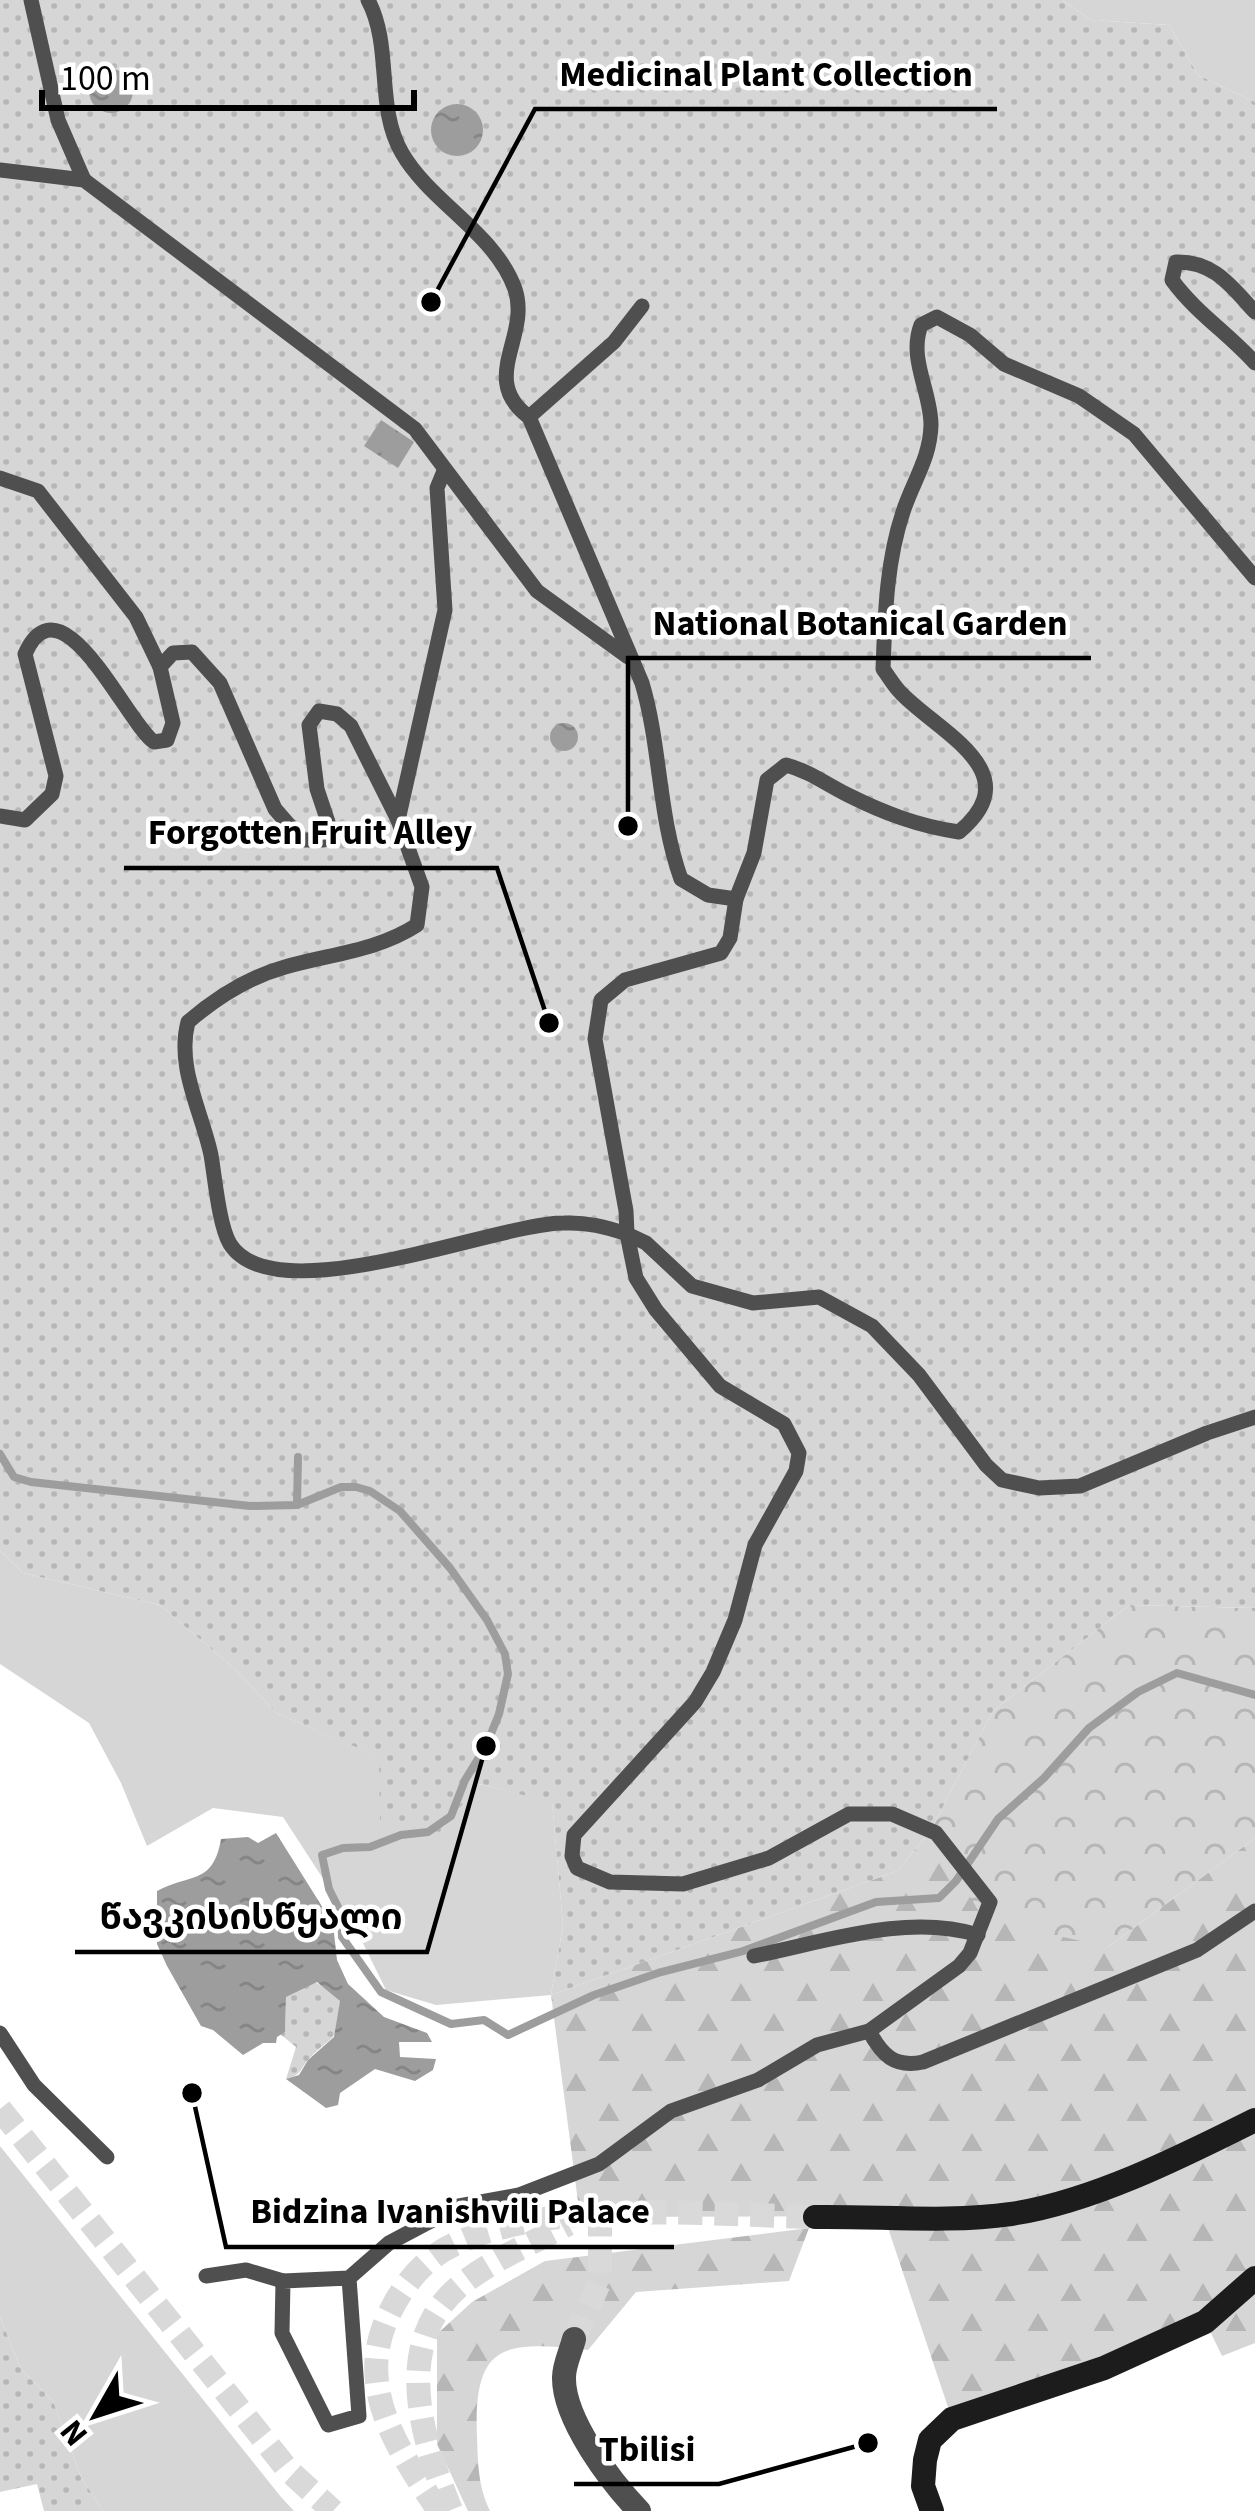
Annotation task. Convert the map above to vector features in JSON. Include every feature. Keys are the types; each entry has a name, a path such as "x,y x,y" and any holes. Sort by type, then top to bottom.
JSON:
{"main road":[{"path":"815,2216 947,2217 1032,2210 1119,2180 1255,2120"},
{"path":"932,2511 923,2486 925,2460 930,2440 952,2419 1104,2368 1205,2322 1255,2278"}],"street":[{"path":"574,2339 564,2373 566,2397 608,2478 639,2511"}],"lane":[{"path":"31,0 58,120 85,180 415,429 537,591 628,657"},
{"path":"368,0 381,39 389,114 402,153 491,250 516,291 516,325 504,387 512,404 529,417 642,683 654,723 664,811 681,879 709,895 736,899"},
{"path":"0,170 85,180"},
{"path":"1255,312 1218,272 1196,262 1175,262 1172,280 1192,308 1255,362"},
{"path":"529,417 614,342 642,305"},
{"path":"206,2276 246,2270 283,2282 349,2278 389,2243 459,2206 519,2195 599,2164 671,2111 758,2080 817,2045 869,2031 970,1953 991,1902 949,1848 922,1824 892,1814 864,1812 830,1822 769,1858 683,1884 610,1882 577,1868 572,1856 574,1835 695,1702 713,1672 735,1620 755,1545 796,1471 799,1453 784,1424 720,1386 667,1325 635,1278 595,1039 601,1000 625,980 722,953 754,853 766,780 786,765 806,770 841,792 922,827 958,832 976,818 985,801 979,764 956,736 902,693 884,669 890,566 903,512 929,455 931,418 915,340 921,325 937,317 970,335 1004,364 1079,396 1134,434 1255,578"},
{"path":"398,820 445,610 437,488 444,471"},
{"path":"0,478 38,491 136,617 160,667 173,723 167,740 154,742 128,714 90,653 68,634 45,631 32,638 25,653 56,776 52,794 25,820 0,816"},
{"path":"160,667 172,653 192,652 220,683 275,809 302,840 323,840 328,822 317,789 309,725 320,711 337,714 350,726 398,820 422,887 417,926 392,942 280,968 234,989 188,1022 186,1071 205,1127 228,1242 242,1256 258,1264 302,1271 352,1267 495,1233 562,1222 602,1225 646,1243 692,1286 753,1303 819,1297 872,1326 919,1375 986,1465 1003,1480 1039,1488 1080,1486 1255,1417"},
{"path":"869,2031 889,2059 910,2065 923,2062 1197,1950 1255,1911"},
{"path":"754,1956 908,1927 955,1928 978,1935"},
{"path":"0,2033 34,2085 107,2157"},
{"path":"283,2282 282,2333 328,2425 359,2416 349,2278"}],"green space":[{"path":"0,0 1062,0 1091,20 1169,25 1198,75 1255,102 1255,1608 1129,1605 993,1711 929,1833 897,1871 551,1995 563,1925 552,1802 479,1784 440,1832 380,1821 379,1757 276,1713 236,1670 160,1605 23,1573 0,1550"},
{"path":"1062,0 1255,0 1255,102 1198,75 1169,25 1091,20"},
{"path":"0,1550 23,1573 160,1605 236,1670 276,1713 380,1757 440,1832 478,1784 552,1801 563,1925 551,1995 436,2005 386,1990 357,1931 283,1817 213,1808 147,1846 89,1723 0,1664"},
{"path":"1129,1605 1255,1608 1255,1838 1108,1947 983,1919 929,1833 993,1711"},
{"path":"929,1833 1108,1947 1255,1838 1255,2343 1222,2356 1206,2323 952,2419 884,2216 580,2217 551,1995 897,1871"},
{"path":"313,1981 340,2001 338,2026 299,2072 286,2079 296,2047 280,2034 285,2032 286,1997"},
{"path":"0,2146 294,2511 103,2511 81,2477 53,2401 21,2369 0,2317"},
{"path":"809,2228 789,2281 636,2292 588,2350 535,2346 500,2354 488,2365 477,2405 479,2475 490,2511 468,2511 437,2444 437,2334 472,2302 545,2261"},
{"path":"0,2317 21,2369 53,2401 81,2477 103,2511 44,2511 37,2484 0,2492"}],"water":[{"path":"111,69 127,75 133,91 127,107 111,113 95,107 89,91 95,75"},
{"path":"457,104 476,111 483,130 476,149 457,156 438,149 431,130 438,111"},
{"path":"381,420 414,442 398,468 364,446"},
{"path":"564,723 574,727 578,737 574,747 564,751 554,747 550,737 554,727"},
{"path":"276,1833 333,1924 337,1960 348,1984 384,2017 427,2033 432,2042 399,2042 400,2057 436,2059 433,2070 415,2081 375,2069 340,2093 338,2105 326,2108 286,2079 299,2075 334,2037 340,2001 317,1982 286,1997 285,2032 276,2043 263,2043 243,2055 201,2026 167,1966 157,1944 157,1891 206,1871 221,1839 248,1837 258,1843"}],"waterway":[{"path":"0,1454 14,1477 31,1482 250,1506 297,1505 341,1487 356,1487 400,1511 450,1568 505,1654 508,1674 486,1746 451,1816 428,1832 322,1855 329,1889 341,1913 342,1937 381,1992 451,2024 484,2020 508,2035 594,1995 743,1951 876,1902 939,1898 998,1819 1089,1728 1138,1692 1177,1673 1255,1695"},
{"path":"297,1505 298,1457"}],"tunnel":[{"path":"0,2109 288,2470 333,2511"},
{"path":"439,2511 385,2416 376,2364 391,2310 409,2281 433,2257 491,2230 581,2215 815,2217"},
{"path":"574,2339 600,2281 600,2216"},
{"path":"451,2510 423,2423 419,2363 426,2334 440,2307 462,2284 568,2224"}],"place":[{"name":"Medicinal Plant Collection","path":"431,302"},
{"name":"National Botanical Garden","path":"628,826"},
{"name":"Forgotten Fruit Alley","path":"549,1023"},
{"name":"წავკისისწყალი","path":"486,1746"},
{"name":"Bidzina Ivanishvili Palace","path":"192,2093"},
{"name":"Tbilisi","path":"868,2443"}]}
